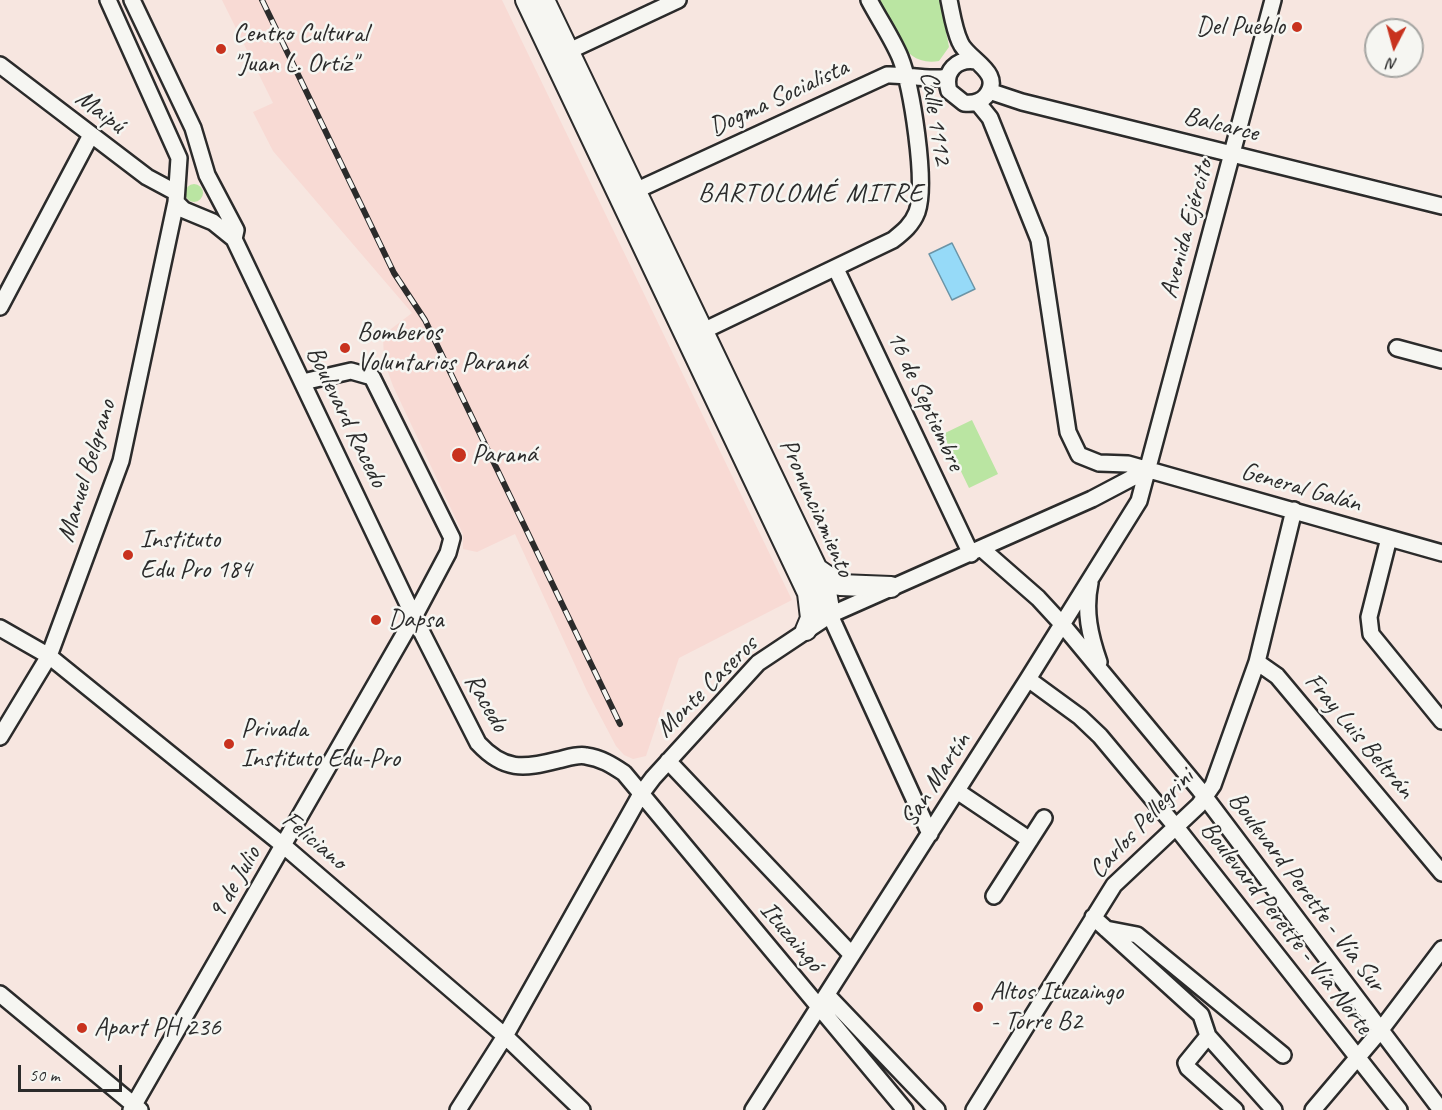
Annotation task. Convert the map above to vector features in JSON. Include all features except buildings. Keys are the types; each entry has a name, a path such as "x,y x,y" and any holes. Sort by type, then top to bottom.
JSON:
{"main road":[{"name":"Pronunciamiento","path":"526,0 808,593 830,615"},
{"name":"Pronunciamiento","path":"544,0 825,586 830,615"},
{"path":"817,569 840,585 891,587"},
{"path":"806,630 811,618 808,593"}],"street":[{"path":"108,0 179,158 176,192"},
{"name":"Boulevard Racedo","path":"132,0 193,128 207,175 236,230 234,239"},
{"path":"569,51 678,0"},
{"name":"Calle 1112","path":"836,269 893,240 910,226 916,215 921,190 906,74 870,0"},
{"path":"949,0 960,43 987,70 990,76 983,96 964,103 952,96 947,77 950,70 961,61 976,61"},
{"name":"Avenida Ejército","path":"1147,470 1274,0"},
{"name":"Maipú","path":"0,65 147,177 176,192"},
{"name":"Dogma Socialista","path":"635,191 887,75 906,74 932,80 947,77"},
{"name":"Balcarce","path":"983,96 1022,102 1442,206"},
{"name":"General Galán","path":"983,96 1040,240 1068,432 1079,455 1089,460 1128,464 1442,553"},
{"path":"0,307 91,135"},
{"path":"176,192 186,176 207,175"},
{"name":"Boulevard Racedo","path":"176,192 184,210 213,222 234,239 414,617"},
{"name":"Manuel Belgrano","path":"0,737 49,656 121,461 176,192"},
{"path":"194,213 209,208 216,192"},
{"path":"703,331 836,269"},
{"name":"16 de Septiembre","path":"836,269 977,551"},
{"path":"1397,348 1442,360"},
{"name":"9 de Julio","path":"135,1108 414,617 448,553 452,538 372,377 351,371 303,382"},
{"name":"Monte Caseros","path":"458,1110 505,1036 641,794 668,761 758,663 830,615 1092,499 1147,470"},
{"name":"San Martín","path":"753,1110 1028,680 1139,501 1147,470"},
{"name":"Carlos Pellegrini","path":"974,1110 1114,885 1205,798 1226,753 1257,662 1294,510"},
{"path":"1389,538 1369,617 1371,634 1442,721"},
{"name":"Boulevard Perette - Vía Sur","path":"977,551 1038,598 1062,624 1205,798 1441,1110"},
{"path":"1092,576 1087,609 1092,641 1103,674"},
{"path":"830,615 930,834"},
{"name":"Racedo","path":"414,617 470,730 491,757 505,764 527,768 584,755 608,762 624,773 641,794"},
{"name":"Feliciano","path":"0,628 49,656 284,846 505,1036 582,1110"},
{"name":"Fray Luis Beltrán","path":"1257,662 1277,676 1442,873"},
{"name":"Boulevard Perette - Vía Norte","path":"1028,680 1080,717 1100,736 1176,828 1399,1110"},
{"path":"668,761 852,955"},
{"path":"957,791 1030,840"},
{"name":"Ituzaingó","path":"641,794 823,1002 905,1110"},
{"path":"994,896 1044,818"},
{"path":"1093,917 1201,1016 1208,1036 1274,1110"},
{"path":"1106,929 1137,935 1283,1055"},
{"path":"1313,1110 1380,1031 1442,949"},
{"path":"0,994 135,1108"},
{"path":"823,1002 937,1110"},
{"path":"1208,1036 1186,1062 1188,1068 1235,1110"}],"shaded area":[{"path":"222,0 502,0 792,600 679,658 646,756 633,759 624,755 616,746 587,691 515,534 477,552 463,549 463,534 393,386 384,361 383,335 412,313 273,151 253,112 273,103"}],"green space":[{"path":"878,0 940,0 949,47 939,61 916,58 907,52 894,33"},
{"path":"190,184 198,184 203,189 201,200 190,202 185,197 185,189"},
{"path":"972,420 998,474 969,488 943,434"}],"water":[{"path":"952,243 975,289 952,300 929,254"}],"railway":[{"path":"262,0 394,273 425,320 620,724"}],"place":[{"name":"Del Pueblo","path":"1297,27"},
{"name":"Centro Cultural \"Juan L. Ortíz\"","path":"221,49"},
{"name":"Bomberos Voluntarios Paraná","path":"345,348"},
{"name":"Paraná","path":"459,455"},
{"name":"Instituto Edu Pro 184","path":"128,555"},
{"name":"Dapsa","path":"376,620"},
{"name":"Privada Instituto Edu-Pro","path":"229,744"},
{"name":"Altos Ituzaingo - Torre B2","path":"978,1007"},
{"name":"Apart PH 236","path":"82,1028"}],"district":[{"name":"BARTOLOMÉ MITRE","path":"811,194"}]}
